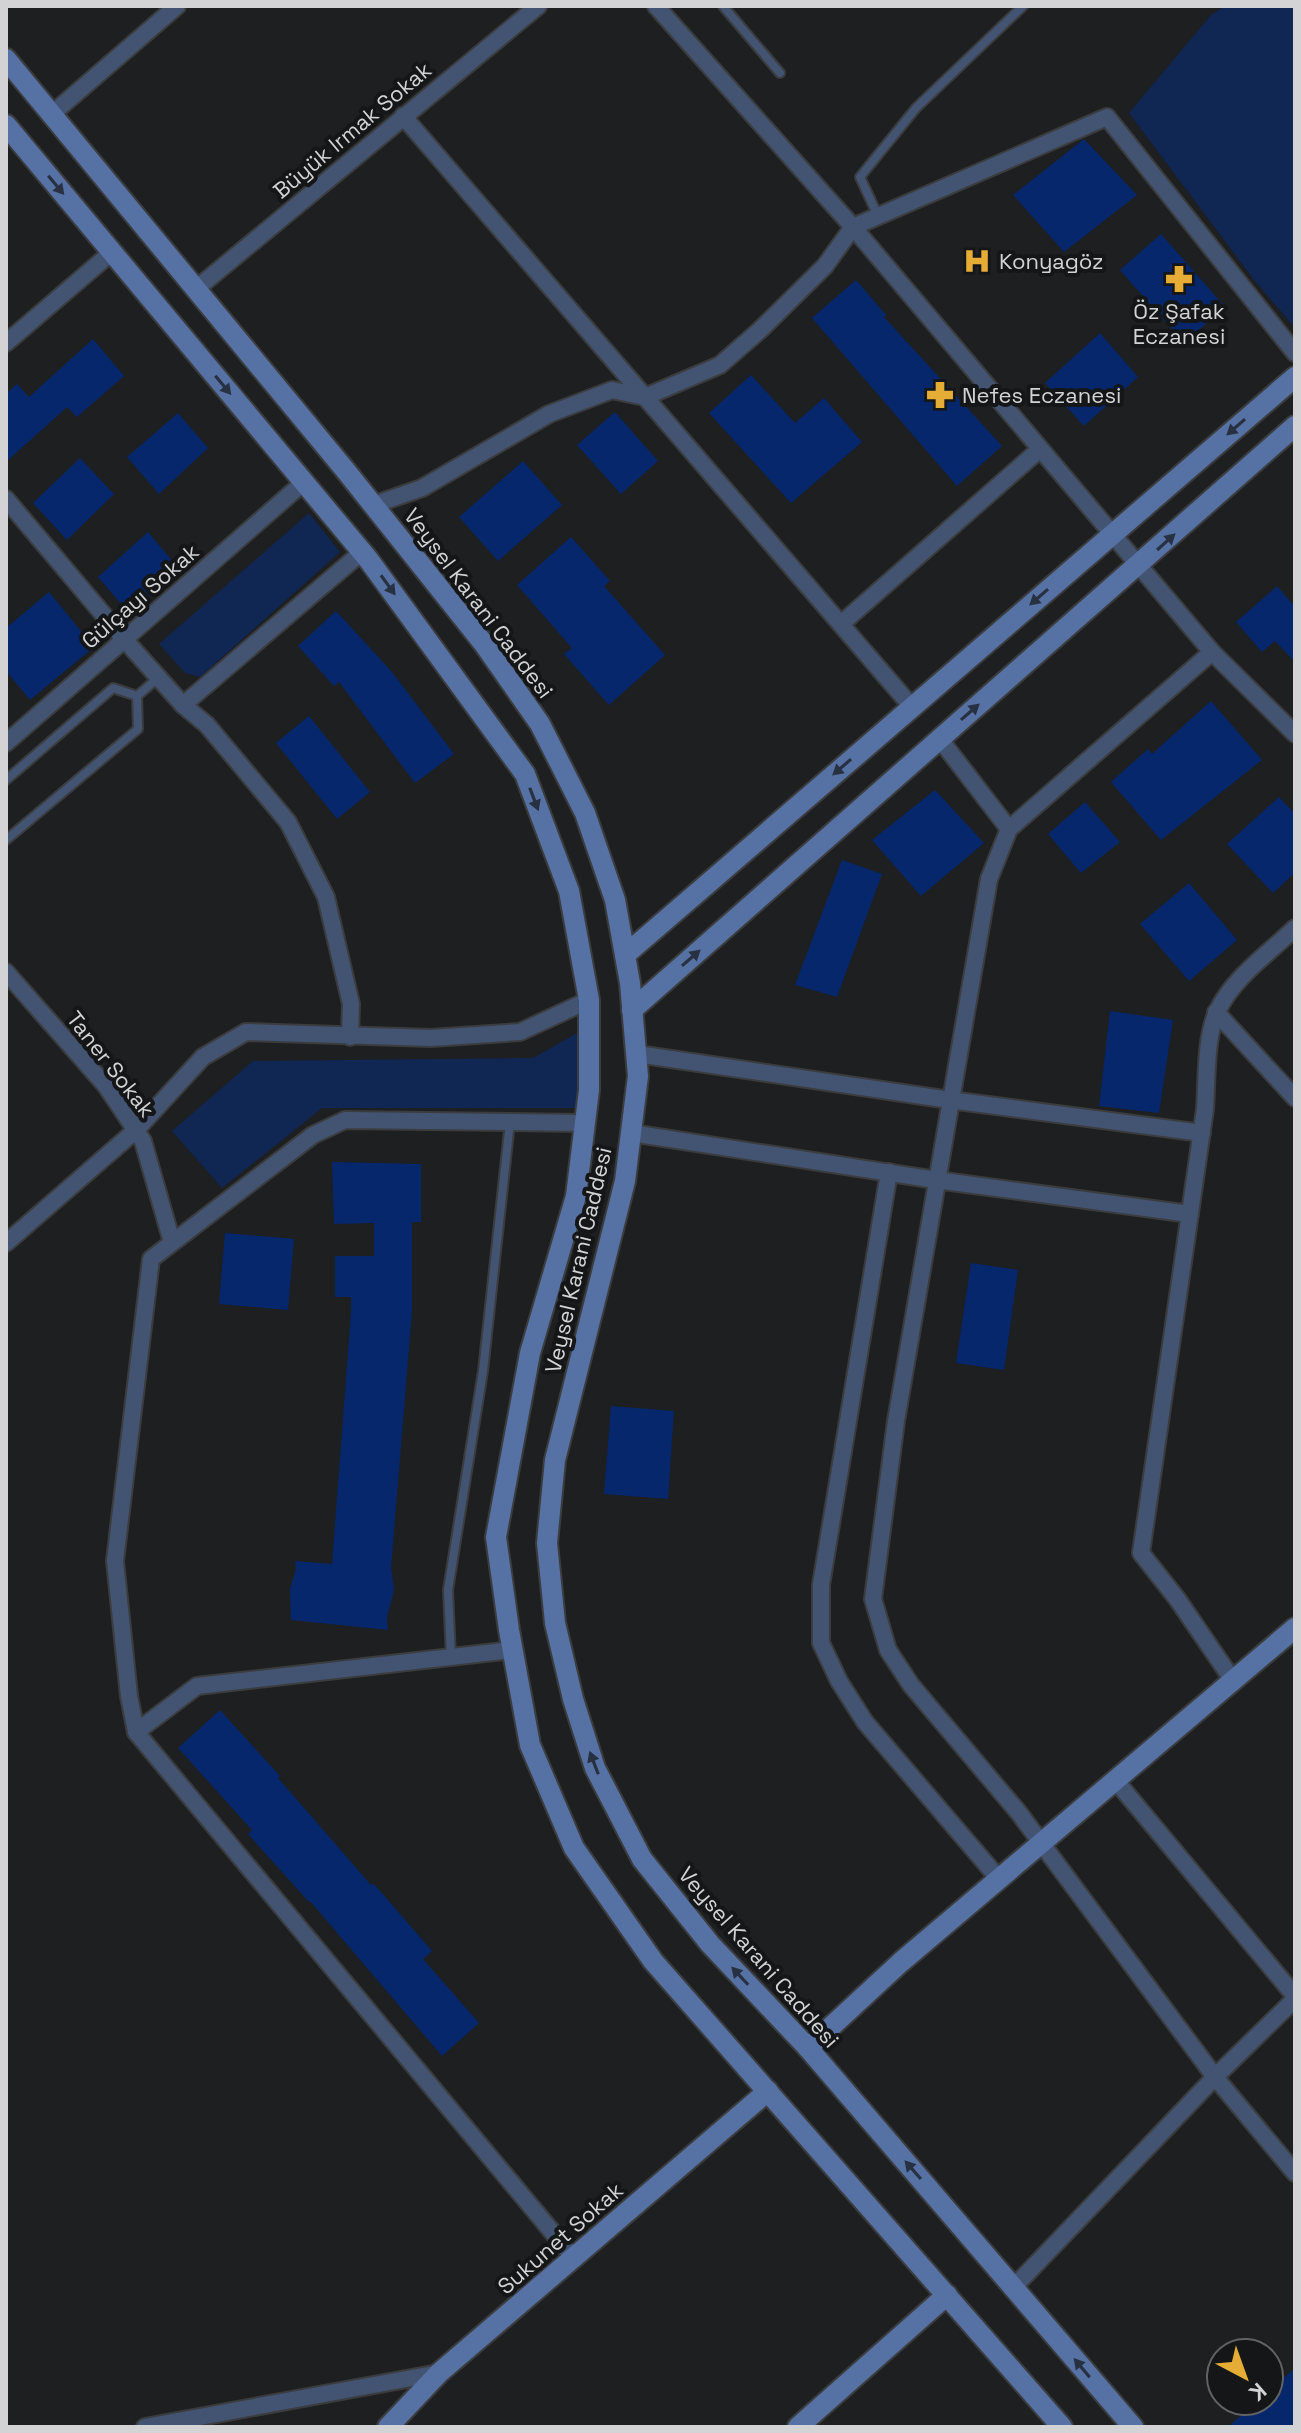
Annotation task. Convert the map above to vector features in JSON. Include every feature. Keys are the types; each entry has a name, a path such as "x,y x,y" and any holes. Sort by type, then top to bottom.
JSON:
{"main road":[{"name":"Veysel Karani Caddesi","path":"6,59 484,644 540,724 585,813 615,900 625,955 638,1076 625,1181 555,1460 547,1543 555,1623 573,1699 595,1768 642,1859 710,1944 808,2048 1133,2427"},
{"name":"Veysel Karani Caddesi","path":"6,125 362,552 525,774 569,891 589,1000 589,1090 576,1196 530,1353 496,1537 512,1650 530,1745 574,1848 653,1961 1062,2427"},
{"path":"625,955 1295,377"},
{"path":"632,1010 1295,426"},
{"path":"808,2048 901,1962 1295,1628"},
{"name":"Sukunet Sokak","path":"388,2427 439,2373 768,2091"},
{"path":"798,2427 947,2295"}],"street":[{"path":"52,114 177,6"},
{"name":"Büyük Irmak Sokak","path":"196,289 538,6"},
{"path":"656,6 853,227 1212,652 1295,734"},
{"path":"403,116 912,707"},
{"path":"373,505 422,488 549,414 612,390 645,397 720,365 825,266 853,227 1107,117 1295,353"},
{"path":"6,343 112,252"},
{"path":"841,624 1039,450"},
{"name":"Gülçayı Sokak","path":"6,743 304,482"},
{"path":"6,499 124,639 183,705 207,725 288,822 326,897 351,1004 350,1037"},
{"path":"183,705 362,552"},
{"path":"1212,652 1009,829 989,879 896,1421 873,1599 888,1650 911,1685 1042,1843 1215,2077 1295,2173"},
{"path":"939,738 1009,829"},
{"path":"1234,1682 1178,1600 1141,1553 1202,1133 1209,1047 1216,1012 1235,984 1295,928"},
{"name":"Taner Sokak","path":"6,972 106,1086 143,1141 172,1242"},
{"path":"6,1243 136,1130 203,1057 246,1032 431,1038 520,1032 589,1000"},
{"path":"1216,1012 1295,1098"},
{"path":"637,1054 1202,1133"},
{"path":"574,2258 136,1732 129,1696 115,1561 151,1259 313,1135 345,1120 585,1123"},
{"path":"631,1133 936,1180 1190,1214"},
{"path":"889,1172 821,1585 821,1643 839,1681 865,1722 999,1879"},
{"path":"136,1732 197,1686 512,1650"},
{"path":"1013,2288 1295,1998 1116,1781"},
{"path":"145,2427 439,2373"}],"lane":[{"path":"723,6 780,73"},
{"path":"878,216 860,177 916,108 1023,6"},
{"path":"137,696 159,678"},
{"path":"6,780 113,688 137,696"},
{"path":"6,840 138,729 137,696"},
{"path":"451,1657 448,1590 483,1371 510,1122"}],"shaded area":[{"path":"1225,6 1295,6 1295,328 1254,280 1129,113 1211,15"},
{"path":"309,513 340,552 200,677 185,673 159,644"},
{"path":"579,1032 582,1084 576,1108 322,1108 222,1188 172,1131 253,1061 533,1058"}],"building":[{"path":"1084,139 1137,195 1064,252 1013,195"},
{"path":"1161,234 1225,307 1184,343 1120,270"},
{"path":"856,280 886,315 884,317 1002,446 957,486 812,318"},
{"path":"1100,333 1138,377 1084,426 1045,383"},
{"path":"93,339 124,376 77,417 67,407 6,462 6,394 17,384 29,397"},
{"path":"751,375 795,423 824,398 862,442 791,503 709,413"},
{"path":"615,412 658,461 621,494 577,445"},
{"path":"178,413 208,448 159,494 127,457"},
{"path":"80,458 114,494 67,540 33,503"},
{"path":"523,461 562,505 498,561 459,517"},
{"path":"148,532 179,569 130,614 98,577"},
{"path":"571,537 610,581 604,586 665,655 609,705 564,654 572,648 517,585"},
{"path":"1277,586 1295,607 1295,662 1275,641 1262,652 1236,622"},
{"path":"49,592 94,647 30,700 6,671 6,628"},
{"path":"336,611 392,672 454,754 415,783 339,682 334,686 298,646"},
{"path":"1211,701 1262,760 1161,840 1111,782 1148,749 1152,754"},
{"path":"309,716 370,792 337,819 276,743"},
{"path":"935,790 984,843 921,896 872,840"},
{"path":"1279,797 1295,814 1295,873 1273,893 1227,844"},
{"path":"1085,802 1120,842 1081,873 1048,834"},
{"path":"842,860 882,874 837,997 795,985"},
{"path":"1189,883 1237,940 1189,981 1140,924"},
{"path":"1110,1011 1173,1020 1159,1113 1099,1106"},
{"path":"332,1162 421,1164 421,1222 412,1222 412,1311 391,1568 394,1590 387,1617 388,1630 291,1620 290,1589 295,1561 332,1564 351,1312 351,1297 335,1297 335,1256 374,1256 374,1223 334,1224"},
{"path":"225,1233 294,1239 288,1310 219,1304"},
{"path":"971,1263 1018,1270 1004,1370 956,1363"},
{"path":"611,1406 674,1411 668,1499 604,1494"},
{"path":"220,1710 432,1951 423,1959 479,2023 442,2056 310,1901 248,1834 252,1830 178,1748"},
{"path":"1295,2368 1295,2427 1228,2427 1239,2417 1285,2417 1285,2377"}],"place":[{"name":"Konyagöz","path":"977,261"},
{"name":"Öz Şafak Eczanesi","path":"1179,279"},
{"name":"Nefes Eczanesi","path":"940,395"}]}
